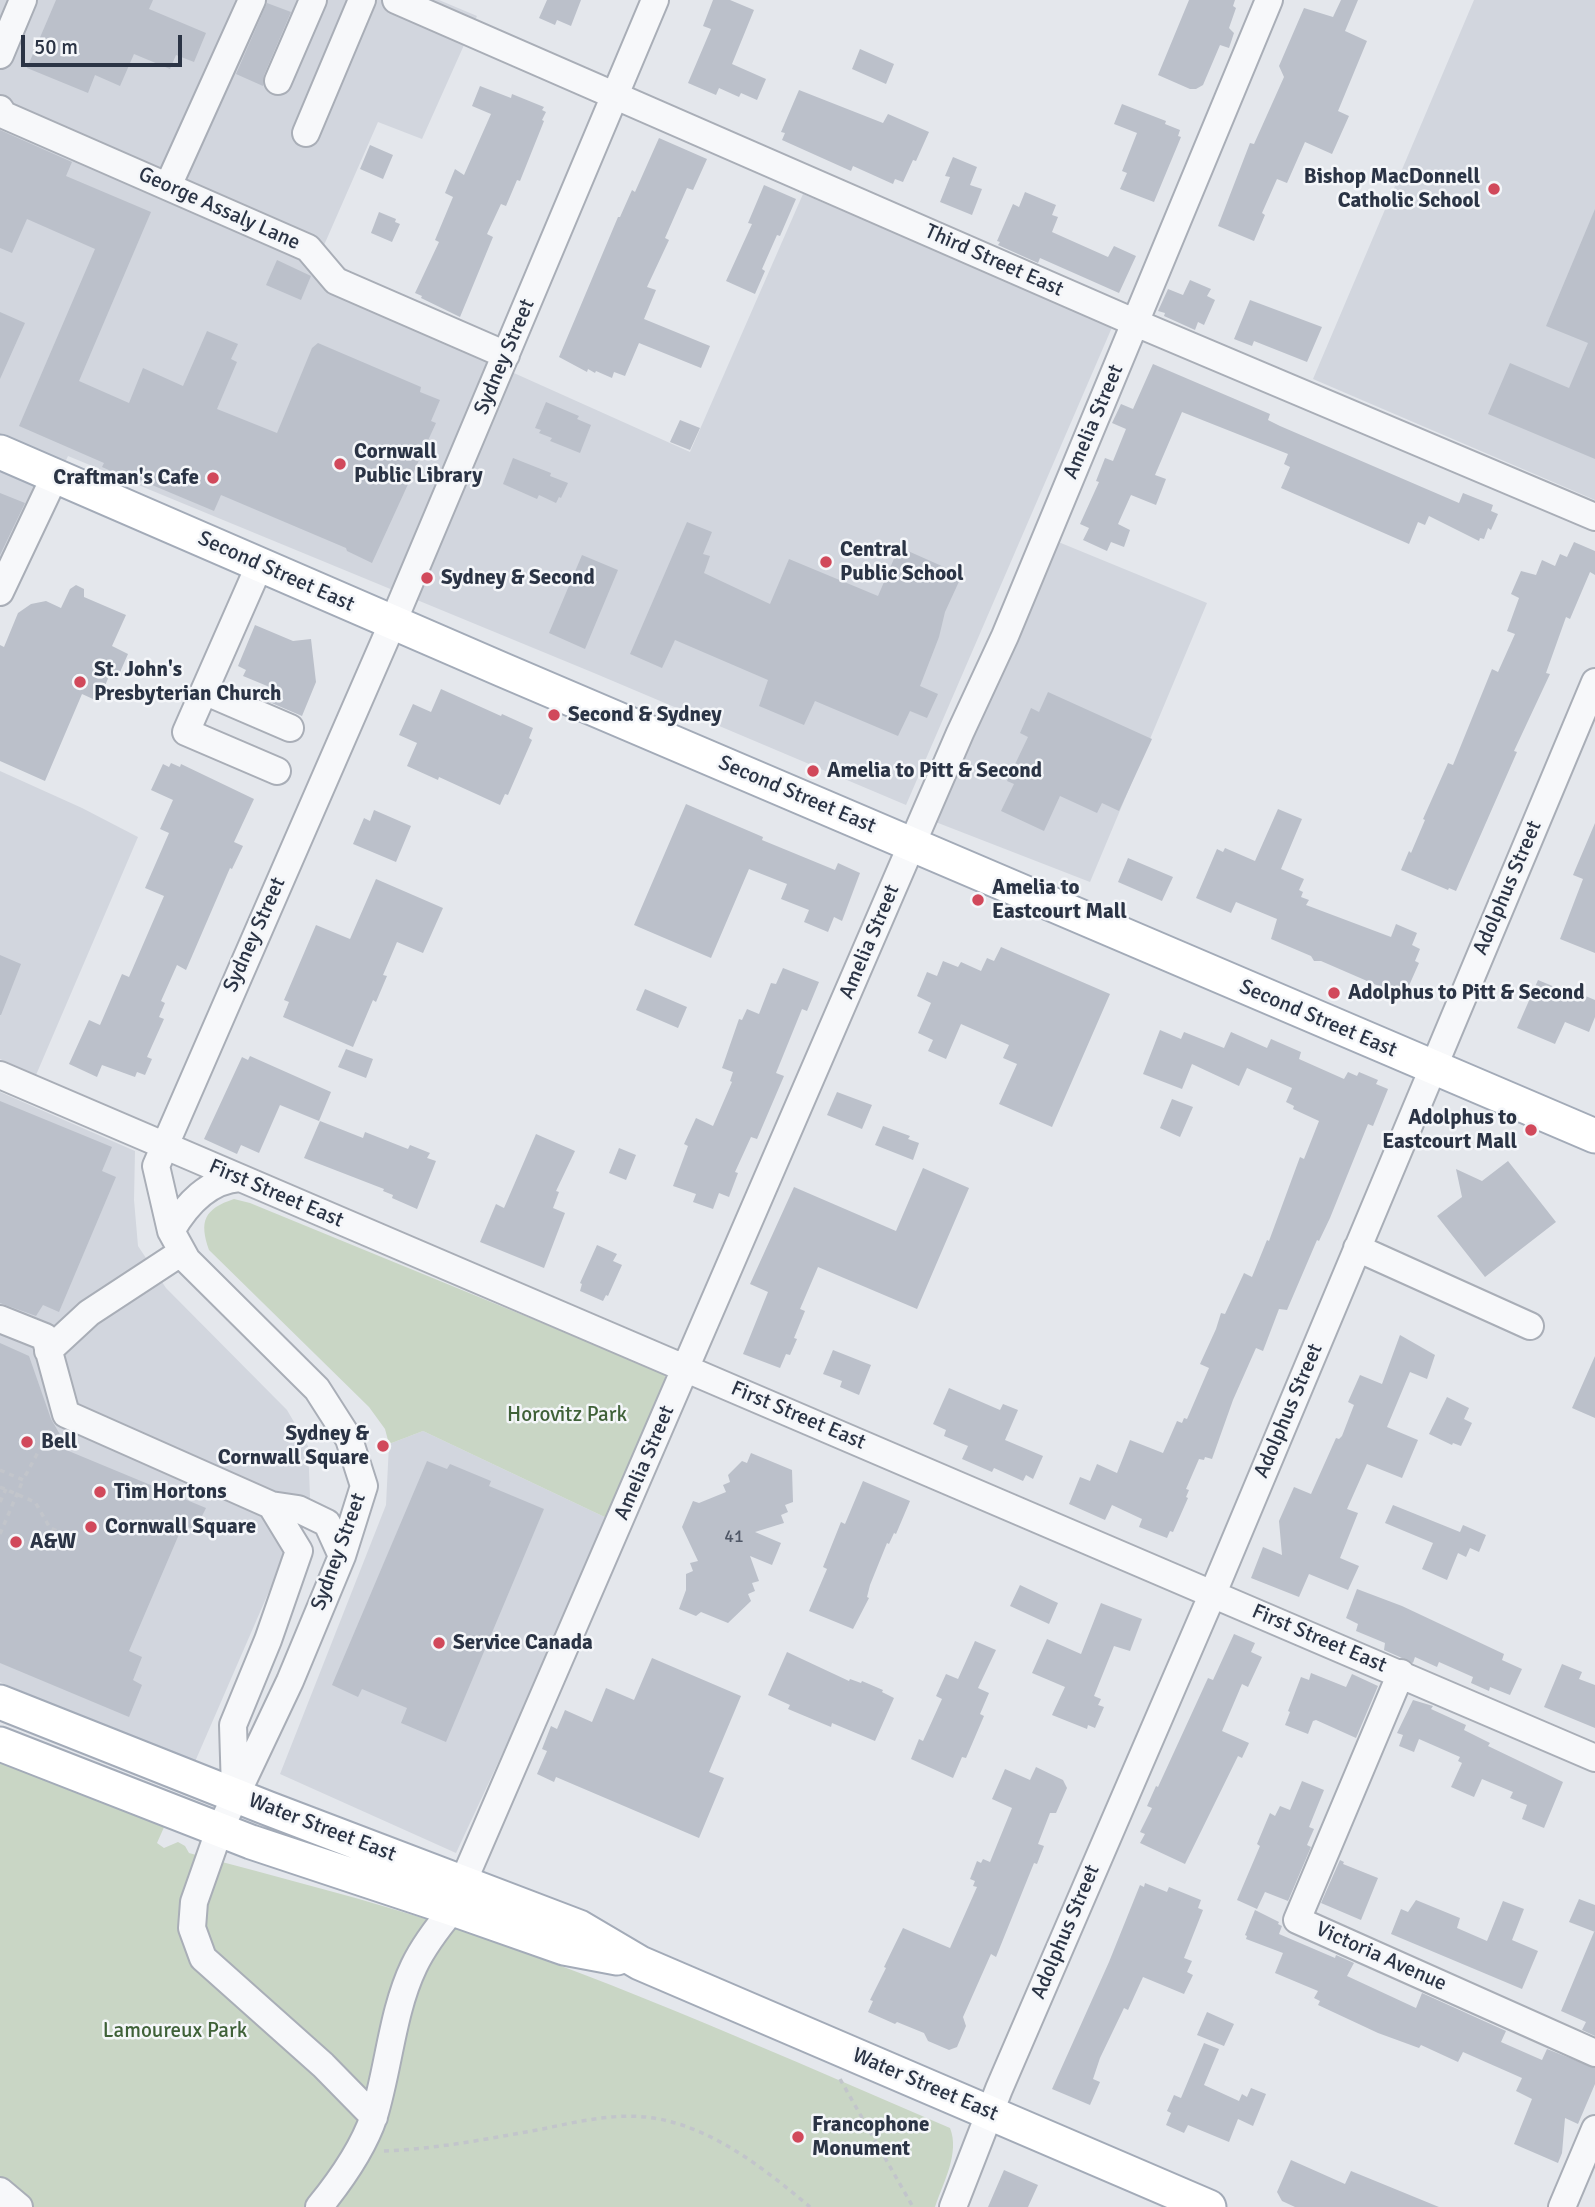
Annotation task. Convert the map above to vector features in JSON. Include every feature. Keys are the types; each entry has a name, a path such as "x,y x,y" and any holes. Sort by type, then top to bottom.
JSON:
{"main road":[{"name":"Second Street East","path":"0,452 1595,1136"},
{"name":"Water Street East","path":"0,1702 234,1795 458,1895"},
{"name":"Water Street East","path":"0,1744 219,1830 579,1927 640,1963 985,2126 1209,2207"}],"street":[{"path":"0,55 23,0"},
{"path":"168,186 252,0"},
{"path":"278,80 313,0"},
{"path":"306,134 362,0"},
{"name":"Third Street East","path":"396,0 1136,323 1595,517"},
{"name":"Sydney Street","path":"374,2117 323,2064 203,1958 192,1928 194,1902 219,1830 290,1681 342,1556 364,1486 349,1439 317,1389 187,1260 176,1241 156,1166 393,622 655,0"},
{"name":"Amelia Street","path":"319,2207 344,2176 374,2117 412,1969 458,1895 960,733 1006,636 1269,0"},
{"name":"George Assaly Lane","path":"0,109 4,115 308,248 336,281 506,355"},
{"path":"0,592 55,476"},
{"path":"260,564 186,732 277,771"},
{"name":"Adolphus Street","path":"953,2207 1595,682"},
{"path":"204,691 290,728"},
{"name":"First Street East","path":"0,1075 1595,1758"},
{"path":"48,1351 176,1241 183,1211 198,1197 225,1179 240,1178"},
{"path":"1357,1248 1530,1326"},
{"path":"0,1319 45,1338 66,1414 271,1505 298,1509 327,1523 342,1556"},
{"path":"234,1795 233,1725 268,1640 299,1551 271,1505"},
{"name":"Victoria Avenue","path":"1401,1673 1297,1920 1595,2053"},
{"path":"1562,2207 1595,2129"},
{"path":"0,2191 19,2207"}],"path":[{"path":"0,1534 23,1480 55,1421 66,1414"},
{"path":"0,1470 23,1480"},
{"path":"0,1487 36,1502 50,1528 70,1536"},
{"path":"0,1502 6,1489"},
{"path":"841,2079 913,2207"},
{"path":"358,2152 431,2148 606,2117 640,2116 677,2123 723,2144 758,2166 810,2207"}],"shaded area":[{"path":"0,0 439,0 477,16 422,139 378,122 321,252 476,356 690,452 803,194 1113,325 906,805 68,456 0,600"},
{"name":"Bishop MacDonnell Catholic School","path":"1474,0 1595,0 1595,500 1313,379"},
{"path":"1056,541 1207,603 1090,882 933,821"},
{"path":"0,771 138,837 36,1075 0,1059"},
{"path":"0,1092 135,1151 134,1200 138,1246 166,1288 287,1410 308,1446 310,1497 194,1764 0,1682"},
{"path":"423,1431 611,1520 456,1853 280,1774 386,1505 389,1444"}],"green space":[{"name":"Horovitz Park","path":"234,1199 250,1203 664,1373 668,1389 611,1520 423,1431 389,1444 385,1429 369,1407 209,1250 204,1231 206,1217 216,1207"},
{"name":"Lamoureux Park","path":"0,1758 165,1825 157,1843 164,1848 178,1842 185,1846 189,1853 388,1907 517,1950 704,2023 950,2128 953,2138 952,2158 935,2207 0,2207"}],"building":[{"path":"56,0 153,0 149,9 206,33 194,62 176,55 170,69 134,54 120,86 95,75 88,93 27,68"},
{"path":"547,0 581,0 571,26 557,20 555,25 539,18"},
{"path":"713,0 730,0 754,10 732,64 766,79 757,100 741,93 739,97 719,88 716,95 688,83 711,29 703,26"},
{"path":"1189,0 1235,0 1233,6 1236,8 1229,28 1234,33 1229,48 1220,45 1203,85 1196,89 1158,75"},
{"path":"1341,0 1358,0 1345,31 1367,41 1338,111 1349,116 1332,154 1305,142 1287,183 1277,179 1262,213 1265,215 1254,241 1218,226 1250,143 1254,144 1284,77 1279,66 1304,8 1333,17"},
{"path":"267,3 291,12 264,75 263,86 236,74"},
{"path":"860,49 894,64 886,84 852,69"},
{"path":"480,86 511,98 512,94 544,107 542,110 546,112 520,181 517,180 506,206 501,204 487,234 493,237 460,317 415,293 439,242 435,240 453,197 445,193 455,169 464,175 491,114 472,106"},
{"path":"799,90 883,123 888,114 929,132 903,182 895,179 893,184 853,166 851,171 782,140 785,133 781,132"},
{"path":"1122,104 1166,121 1165,124 1180,130 1178,136 1181,137 1154,202 1120,189 1127,173 1122,171 1137,133 1114,124"},
{"path":"0,130 72,162 66,176 151,212 79,381 129,403 143,368 183,386 207,331 238,344 231,359 237,362 217,409 277,433 312,348 318,343 421,387 420,392 440,400 431,421 436,423 372,563 346,548 221,495 214,511 133,477 131,480 102,467 104,463 19,426 95,249 27,219 12,253 0,248"},
{"path":"659,138 707,159 693,190 687,188 665,238 669,240 647,287 656,290 644,319 710,346 701,368 639,343 625,376 614,372 612,378 588,369 587,372 559,357 618,217 632,190 635,192"},
{"path":"370,145 393,155 383,179 360,169"},
{"path":"953,157 977,167 970,185 982,189 972,215 940,202 950,177 945,176"},
{"path":"764,185 796,199 762,269 765,271 755,294 726,281 752,224 748,223"},
{"path":"1025,192 1056,205 1052,215 1058,217 1052,232 1108,257 1114,246 1136,256 1119,293 1040,258 1038,263 998,245 1000,242 997,241 1013,204 1019,207"},
{"path":"1595,209 1595,459 1488,414 1510,363 1569,388 1588,343 1546,326"},
{"path":"379,212 396,219 395,222 400,224 392,242 371,233"},
{"path":"277,260 311,276 301,300 266,285"},
{"path":"1190,280 1211,289 1207,296 1215,300 1204,325 1198,322 1195,330 1158,311 1168,289 1183,295"},
{"path":"1250,300 1322,327 1307,362 1254,341 1252,346 1234,339"},
{"path":"0,312 25,323 0,379"},
{"path":"1153,364 1270,414 1268,420 1280,426 1459,503 1463,493 1493,505 1491,511 1498,514 1491,530 1488,528 1484,539 1480,538 1479,541 1429,516 1425,525 1418,522 1409,544 1281,488 1290,467 1284,464 1288,454 1182,412 1155,475 1166,479 1156,505 1131,495 1118,524 1130,530 1124,547 1111,542 1107,551 1083,540 1089,528 1080,524 1099,482 1096,481 1105,458 1113,461 1126,429 1112,423 1121,404 1133,409"},
{"path":"546,402 579,416 577,419 591,425 580,453 550,441 552,438 539,433 541,430 535,428"},
{"path":"680,420 700,428 690,450 670,442"},
{"path":"513,458 568,483 561,498 559,497 556,503 539,495 537,499 503,484"},
{"path":"0,493 25,503 0,555"},
{"path":"687,522 712,532 703,554 710,556 704,573 770,604 789,559 878,596 899,547 962,575 945,612 939,637 920,686 938,694 927,718 910,711 898,736 815,701 804,725 759,706 768,680 675,640 662,668 630,654"},
{"path":"1574,542 1595,551 1595,575 1590,572 1570,619 1566,617 1546,673 1550,674 1514,751 1517,752 1456,891 1401,870 1409,851 1411,853 1448,763 1453,765 1492,669 1498,672 1515,634 1507,631 1519,598 1511,594 1521,571 1536,575 1542,560 1555,566 1560,554 1567,557"},
{"path":"582,555 618,570 585,649 549,633"},
{"name":"St. John's Presbyterian Church","path":"76,585 84,589 84,597 126,615 112,646 128,654 117,679 109,676 100,698 94,695 93,699 82,694 45,781 0,761 0,645 4,647 18,613 31,604 46,601 61,608 70,589"},
{"path":"255,625 293,641 311,639 316,682 302,716 267,701 272,688 243,676 246,670 238,666"},
{"path":"441,689 533,728 529,738 532,740 508,795 505,794 500,805 439,777 438,780 407,766 417,743 399,735 413,704 431,712"},
{"path":"1048,692 1152,739 1119,811 1102,803 1097,813 1060,796 1044,831 1001,811 1014,784 1007,781 1028,737 1020,733 1031,708 1039,712"},
{"path":"171,763 180,767 181,764 254,799 234,842 243,846 232,869 230,868 186,970 177,965 161,1001 165,1003 159,1017 164,1019 147,1057 152,1059 145,1075 137,1072 135,1077 102,1065 97,1077 69,1064 89,1020 100,1025 122,974 129,977 164,896 145,888 169,833 160,829 173,800 151,790 163,764 169,767"},
{"path":"686,804 763,837 762,840 835,870 838,863 860,873 842,921 834,917 828,932 804,922 809,910 781,899 787,884 749,869 711,958 634,925"},
{"path":"1278,809 1302,819 1281,869 1304,879 1299,890 1303,892 1301,897 1309,900 1306,905 1391,937 1396,924 1417,933 1412,945 1420,949 1415,961 1419,963 1404,997 1321,961 1314,961 1311,956 1271,939 1277,919 1236,902 1231,913 1196,898 1217,849 1223,852 1225,848 1255,861"},
{"path":"374,810 411,826 396,862 353,844 364,818 370,821"},
{"path":"1595,823 1595,953 1560,939 1583,879 1573,875"},
{"path":"1128,858 1173,877 1162,901 1118,882"},
{"path":"376,879 443,908 423,953 397,942 383,975 387,976 376,1002 373,1000 353,1047 283,1017 289,1002 284,1000 316,925 350,939"},
{"path":"1001,947 1110,994 1052,1127 999,1104 1017,1064 1003,1058 1009,1045 961,1024 946,1059 928,1051 933,1040 918,1033 931,1003 917,996 927,972 937,976 943,961 958,967 961,962 981,971 987,958 994,961"},
{"path":"0,955 21,964 1,1015 0,1015"},
{"path":"783,968 819,982 807,1011 802,1009 776,1073 784,1076 757,1139 751,1137 735,1172 738,1173 729,1197 719,1193 713,1209 693,1202 696,1194 673,1186 688,1146 684,1144 696,1118 713,1126 732,1082 733,1072 722,1068 739,1019 742,1020 747,1009 759,1014 771,983 776,984"},
{"path":"1538,980 1595,1000 1595,1017 1589,1032 1565,1022 1555,1044 1517,1028"},
{"path":"645,989 687,1007 678,1028 636,1010"},
{"path":"1160,1030 1181,1039 1184,1032 1224,1048 1231,1032 1267,1048 1271,1039 1301,1052 1299,1059 1344,1079 1348,1072 1357,1076 1359,1072 1378,1080 1376,1084 1388,1089 1373,1126 1368,1124 1330,1218 1319,1241 1317,1240 1287,1310 1279,1309 1263,1351 1256,1348 1233,1400 1212,1459 1199,1459 1186,1489 1189,1490 1186,1497 1188,1498 1173,1532 1170,1531 1167,1538 1139,1527 1142,1519 1112,1505 1105,1520 1069,1504 1080,1477 1090,1481 1097,1464 1117,1473 1130,1440 1163,1453 1177,1421 1182,1423 1184,1418 1187,1419 1209,1368 1200,1364 1221,1313 1225,1314 1244,1273 1252,1277 1267,1240 1269,1241 1300,1157 1304,1159 1319,1121 1293,1109 1294,1106 1286,1102 1292,1088 1247,1068 1239,1086 1192,1064 1182,1089 1143,1074"},
{"path":"346,1049 373,1059 366,1078 338,1067"},
{"path":"250,1056 331,1092 319,1121 280,1105 259,1153 241,1145 237,1154 204,1139 242,1057 248,1060"},
{"path":"837,1092 872,1105 862,1129 827,1115"},
{"path":"1172,1099 1193,1107 1180,1137 1160,1128"},
{"path":"0,1101 112,1147 102,1171 116,1177 59,1312 43,1305 36,1316 0,1303"},
{"path":"320,1121 363,1138 365,1132 408,1149 410,1145 430,1153 427,1158 436,1161 417,1209 392,1198 393,1195 383,1191 384,1189 304,1158"},
{"path":"883,1126 910,1136 908,1139 919,1143 913,1160 875,1145"},
{"path":"536,1134 575,1151 556,1191 559,1192 553,1208 565,1213 544,1268 480,1242 496,1204 504,1208"},
{"path":"619,1148 636,1155 626,1180 609,1173"},
{"path":"1508,1161 1556,1222 1485,1277 1437,1216 1462,1197 1456,1169 1482,1181"},
{"path":"923,1168 969,1188 917,1309 818,1267 800,1309 805,1311 794,1338 797,1339 780,1368 743,1354 768,1292 750,1284 794,1187 896,1231"},
{"path":"597,1245 617,1254 613,1261 622,1265 603,1301 580,1291 580,1283"},
{"path":"1400,1335 1435,1355 1427,1379 1410,1372 1387,1427 1418,1440 1402,1478 1367,1464 1347,1509 1358,1513 1340,1558 1359,1566 1348,1590 1309,1574 1299,1597 1251,1578 1263,1547 1282,1555 1279,1521 1294,1487 1311,1494 1336,1438 1342,1436 1354,1405 1348,1402 1360,1375 1382,1384"},
{"name":"Cornwall Square","path":"0,1343 29,1356 51,1419 62,1438 59,1447 206,1508 195,1530 183,1525 129,1651 142,1657 133,1680 142,1685 129,1717 0,1663"},
{"path":"833,1350 871,1365 859,1395 840,1387 842,1381 823,1374"},
{"path":"1595,1356 1595,1418 1572,1408"},
{"path":"949,1388 1000,1410 1003,1404 1018,1410 1005,1440 1043,1456 1033,1479 1026,1475 1023,1481 994,1468 992,1472 962,1459 968,1446 944,1436 946,1430 933,1424"},
{"path":"1447,1397 1469,1408 1464,1419 1472,1423 1461,1446 1452,1445 1429,1434"},
{"path":"751,1453 792,1470 793,1502 785,1505 788,1512 781,1515 784,1523 755,1532 781,1543 772,1565 750,1556 759,1581 752,1583 755,1591 748,1594 751,1601 728,1623 701,1612 696,1616 679,1609 686,1590 686,1574 693,1571 690,1563 698,1561 682,1527 693,1501 699,1503 726,1492 723,1485 730,1482 728,1475 742,1461 747,1463"},
{"path":"427,1461 447,1469 450,1464 491,1481 489,1486 544,1509 446,1742 401,1723 407,1708 362,1689 358,1697 332,1685"},
{"path":"863,1481 910,1501 896,1534 894,1533 889,1544 887,1543 870,1585 869,1598 853,1629 809,1611 827,1569 823,1567 841,1522 845,1524"},
{"path":"1393,1505 1460,1532 1463,1525 1486,1535 1479,1552 1470,1548 1466,1557 1458,1553 1447,1580 1422,1569 1433,1543 1385,1523"},
{"path":"1020,1585 1058,1603 1049,1624 1010,1606"},
{"path":"1357,1589 1402,1606 1504,1654 1502,1660 1522,1669 1510,1695 1490,1687 1489,1691 1471,1683 1473,1677 1439,1662 1437,1667 1415,1657 1413,1663 1384,1650 1385,1643 1356,1631 1358,1624 1346,1618"},
{"path":"1101,1603 1142,1619 1130,1651 1114,1646 1094,1696 1101,1699 1098,1705 1104,1707 1095,1728 1088,1725 1087,1729 1052,1715 1065,1687 1032,1673 1047,1639 1081,1654"},
{"path":"1234,1634 1255,1643 1251,1652 1262,1657 1248,1687 1242,1684 1222,1731 1249,1743 1242,1758 1238,1756 1185,1864 1140,1843 1145,1834 1140,1832 1152,1808 1147,1806 1156,1786 1158,1787 1208,1678 1213,1680"},
{"path":"975,1641 996,1650 978,1688 989,1693 980,1714 984,1716 966,1758 962,1757 953,1778 911,1759 919,1739 923,1741 942,1699 936,1696 946,1674 958,1679"},
{"path":"787,1652 849,1681 862,1681 883,1690 882,1692 894,1698 875,1741 788,1709 790,1705 768,1695"},
{"path":"652,1658 741,1696 709,1772 724,1778 699,1838 556,1777 554,1782 537,1774 547,1751 542,1749 551,1726 557,1729 565,1710 592,1722 606,1688 634,1700"},
{"path":"1562,1664 1582,1672 1579,1679 1595,1685 1595,1728 1544,1707"},
{"path":"1311,1673 1346,1687 1352,1674 1378,1686 1356,1738 1316,1720 1313,1721 1308,1734 1285,1725 1301,1677 1309,1680"},
{"path":"1413,1700 1433,1706 1431,1709 1466,1725 1464,1730 1490,1743 1488,1746 1563,1782 1544,1828 1522,1819 1527,1805 1510,1798 1513,1792 1482,1779 1474,1797 1451,1787 1462,1763 1458,1761 1460,1757 1419,1739 1414,1752 1399,1746 1403,1735 1397,1733"},
{"path":"1036,1767 1063,1780 1067,1788 1056,1813 1050,1813 1038,1844 1044,1846 1037,1864 1034,1863 996,1957 991,1954 963,2017 966,2026 957,2047 949,2050 928,2041 924,2033 868,2012 873,2001 870,2000 903,1928 950,1948 977,1887 973,1886 975,1881 970,1879 977,1861 981,1863 983,1859 990,1862 1012,1808 992,1799 1005,1769 1030,1780"},
{"path":"1302,1781 1324,1790 1309,1827 1314,1829 1307,1845 1311,1847 1288,1901 1265,1892 1257,1909 1237,1900 1260,1846 1257,1844 1270,1813 1275,1816 1280,1806 1290,1810"},
{"path":"1340,1860 1343,1864 1378,1878 1361,1920 1321,1903"},
{"path":"1145,1883 1167,1892 1169,1887 1201,1900 1198,1908 1203,1910 1184,1958 1192,1961 1187,1972 1193,1975 1184,1994 1143,1977 1128,2010 1124,2008 1100,2058 1093,2079 1100,2082 1090,2105 1052,2089 1140,1885 1144,1887"},
{"path":"1579,1899 1595,1905 1595,1932 1569,1922"},
{"path":"1416,1900 1460,1918 1457,1928 1487,1941 1503,1901 1524,1909 1512,1940 1538,1951 1522,1989 1391,1934 1401,1909 1408,1912"},
{"path":"1255,1910 1279,1922 1282,1926 1279,1934 1335,1958 1336,1955 1354,1963 1347,1976 1416,2008 1422,1993 1506,2031 1501,2042 1542,2060 1547,2049 1595,2068 1595,2084 1578,2124 1565,2118 1562,2153 1558,2163 1514,2144 1532,2099 1516,2091 1522,2078 1463,2052 1458,2062 1421,2045 1419,2048 1378,2033 1318,2005 1320,2001 1314,1998 1318,1991 1275,1973 1283,1953 1246,1939 1245,1935"},
{"path":"1594,1932 1595,2036 1582,2030 1586,2022 1561,2011"},
{"path":"1207,2012 1234,2024 1224,2046 1197,2035"},
{"path":"1204,2043 1219,2049 1204,2085 1239,2101 1242,2094 1247,2097 1251,2088 1266,2094 1253,2126 1238,2119 1229,2142 1188,2125 1184,2133 1166,2125 1171,2113 1167,2111 1174,2095 1181,2098"},
{"path":"1291,2160 1345,2184 1351,2171 1439,2207 1295,2207 1282,2201 1277,2192"},
{"path":"1004,2170 1038,2185 1028,2207 988,2207"}],"place":[{"name":"Bishop MacDonnell Catholic School","path":"1494,189"},
{"name":"Cornwall Public Library","path":"340,464"},
{"name":"Craftman's Cafe","path":"213,478"},
{"name":"Central Public School","path":"826,562"},
{"name":"Sydney & Second","path":"427,578"},
{"name":"St. John's Presbyterian Church","path":"80,682"},
{"name":"Second & Sydney","path":"554,715"},
{"name":"Amelia to Pitt & Second","path":"813,771"},
{"name":"Amelia to Eastcourt Mall","path":"978,900"},
{"name":"Adolphus to Pitt & Second","path":"1334,993"},
{"name":"Adolphus to Eastcourt Mall","path":"1531,1130"},
{"name":"Bell","path":"27,1442"},
{"name":"Sydney & Cornwall Square","path":"383,1446"},
{"name":"Tim Hortons","path":"100,1492"},
{"name":"Cornwall Square","path":"91,1527"},
{"name":"A&W","path":"16,1542"},
{"name":"Service Canada","path":"439,1643"},
{"name":"Francophone Monument","path":"798,2137"}]}
